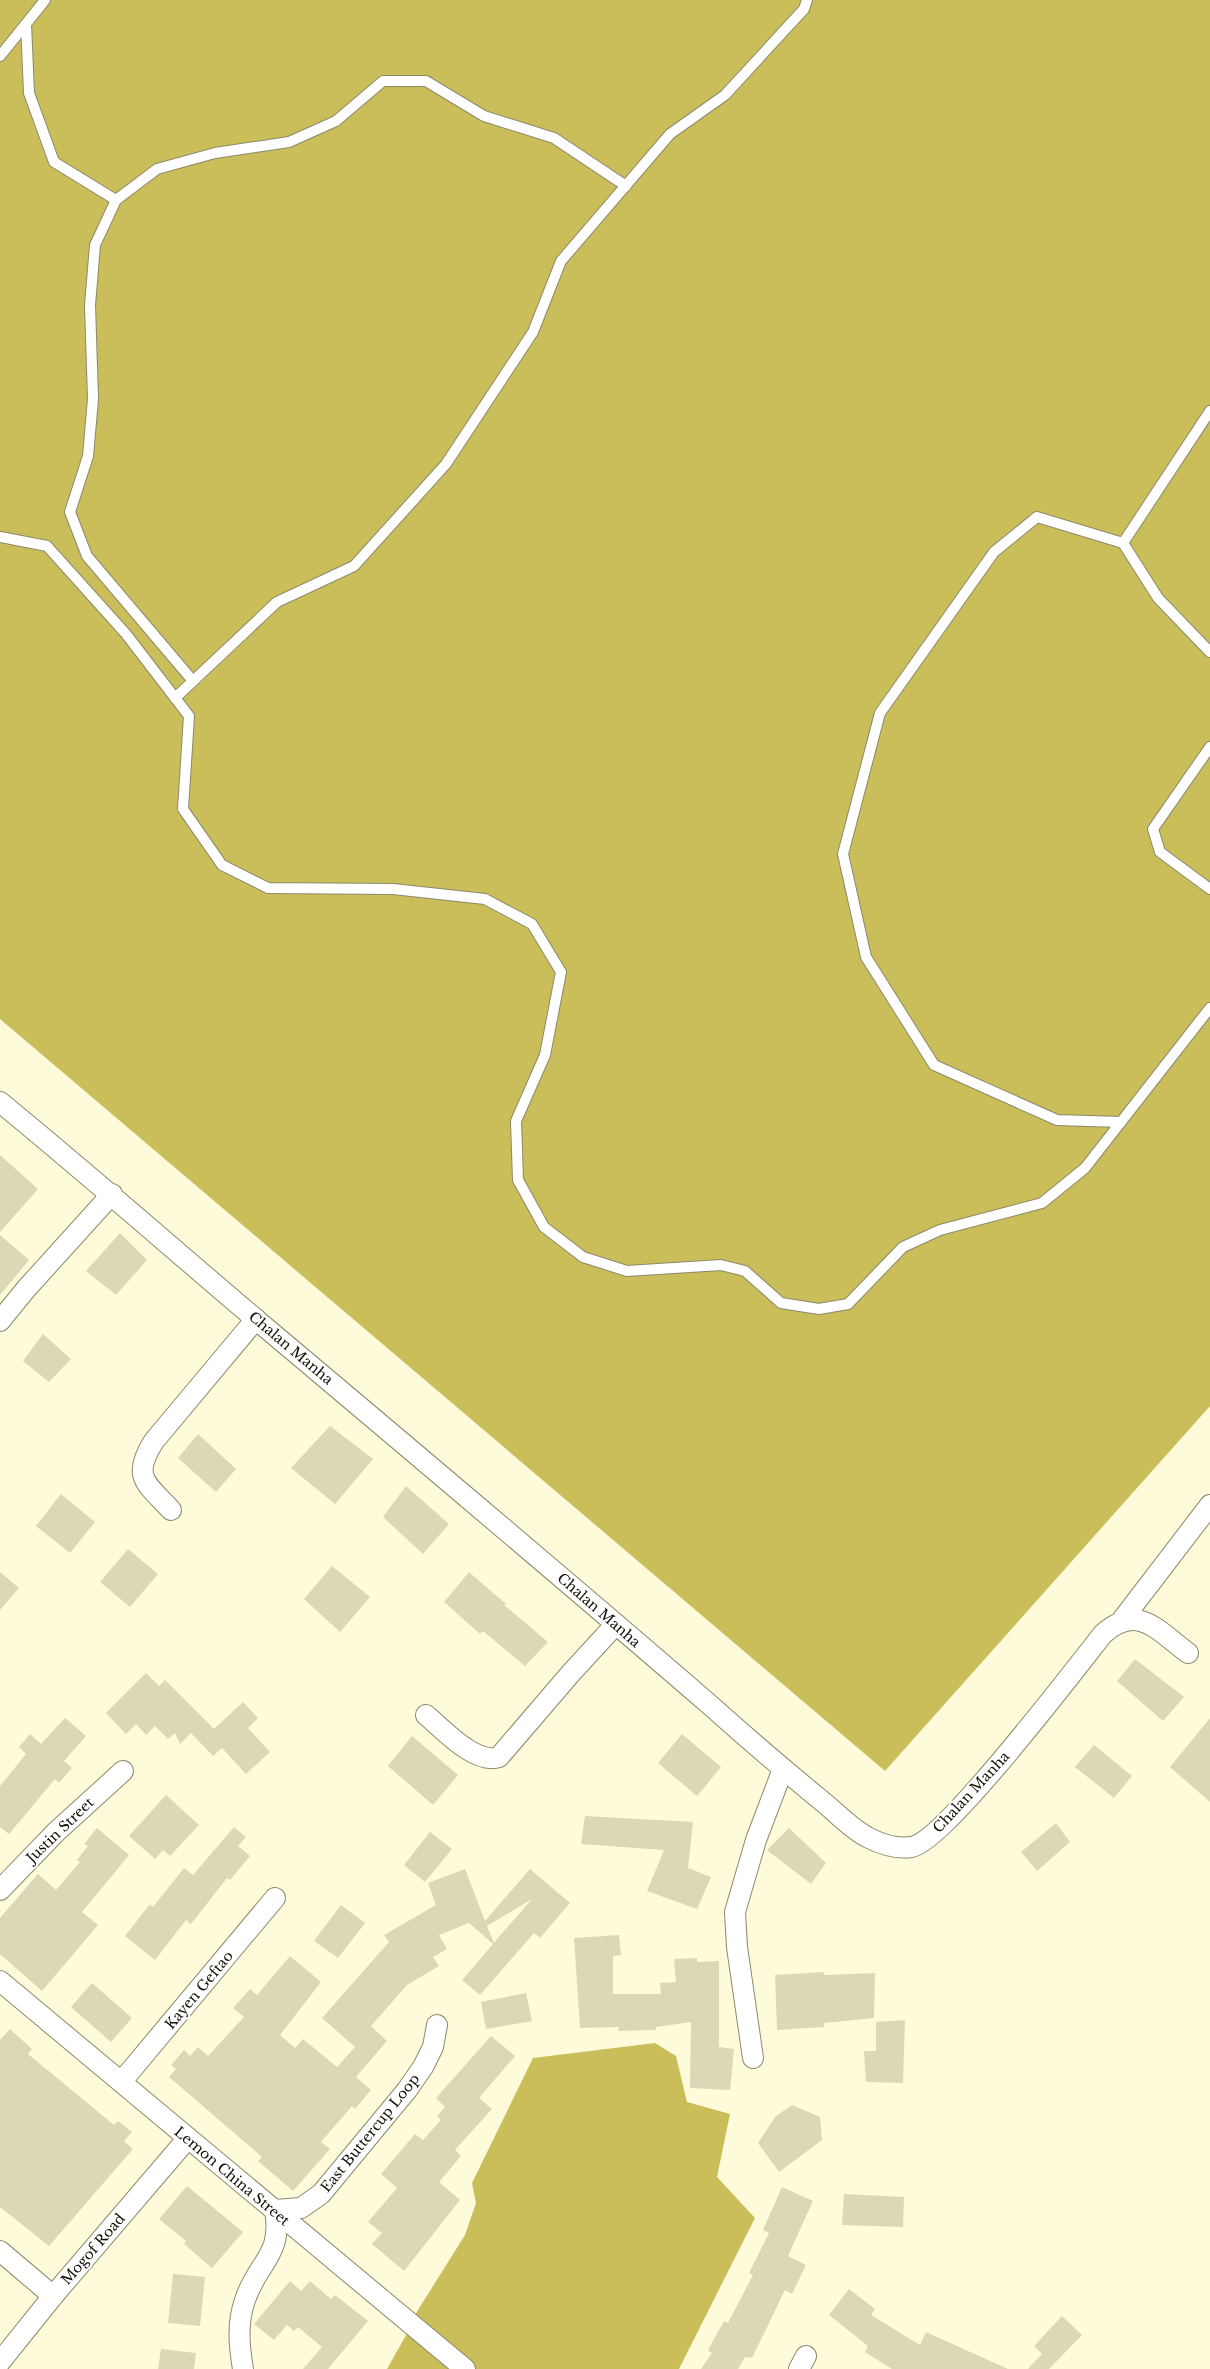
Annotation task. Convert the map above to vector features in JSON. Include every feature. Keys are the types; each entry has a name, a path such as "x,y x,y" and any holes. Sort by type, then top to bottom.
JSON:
{"street":[{"name":"Chalan Manha","path":"0,1102 112,1194 256,1319 443,1475 783,1769 857,1831 872,1840 894,1846 920,1845 955,1814 1017,1742 1103,1634 1122,1620 1210,1505"},
{"path":"0,1321 112,1194"},
{"path":"171,1510 148,1486 144,1478 141,1468 145,1454 256,1319"},
{"path":"1122,1620 1140,1620 1188,1653"},
{"path":"426,1714 472,1752 486,1759 499,1757 509,1748 571,1673 616,1624"},
{"path":"753,2058 737,1947 735,1912 756,1840 783,1769"},
{"name":"Justin Street","path":"0,1890 56,1832 123,1771"},
{"name":"Kayen Geftao","path":"122,2081 276,1898"},
{"name":"Lemon China Street","path":"0,1982 122,2081 157,2114 465,2369"},
{"name":"East Buttercup Loop","path":"275,2210 301,2208 321,2194 407,2090 423,2067 433,2047 437,2025"},
{"name":"Mogof Road","path":"0,2362 53,2296 188,2138"},
{"path":"243,2369 239,2346 240,2321 245,2299 254,2278 275,2245 277,2224 275,2210"},
{"path":"0,2251 53,2296"}],"lane":[{"path":"0,56 45,0"},
{"path":"176,698 277,602 354,566 446,464 533,332 561,262 670,134 725,94 804,8 807,0"},
{"path":"26,24 29,92 54,162 116,200"},
{"path":"193,681 87,556 70,512 88,456 93,399 90,305 95,245 116,200 157,169 215,153 289,142 328,125 336,121 383,81 426,81 484,116 554,138 626,186"},
{"path":"1123,543 1210,411"},
{"path":"1121,1122 1057,1120 934,1065 866,957 843,854 880,713 994,552 1037,517 1123,543 1158,598 1210,652"},
{"path":"0,537 48,546 126,634 189,716 183,809 222,865 268,888 393,889 485,899 532,924 561,972 545,1055 516,1121 518,1180 544,1227 584,1257 627,1271 721,1264 745,1271 781,1303 819,1309 848,1304 903,1247 940,1230 1042,1203 1085,1168 1210,1008"},
{"path":"1210,747 1153,828 1160,852 1210,889"}],"shaded area":[{"path":"0,0 1210,0 1210,1406 885,1771 0,1019"},
{"path":"655,2043 676,2056 687,2102 730,2114 717,2177 755,2218 679,2369 474,2369 413,2318 465,2235 476,2203 472,2183 533,2058"},
{"path":"409,2330 458,2369 387,2369"}],"building":[{"path":"0,1155 38,1189 0,1232"},
{"path":"120,1233 147,1260 116,1295 86,1271"},
{"path":"0,1235 29,1260 0,1295"},
{"path":"43,1334 71,1359 49,1382 23,1361"},
{"path":"330,1426 373,1459 335,1504 291,1468"},
{"path":"198,1434 236,1469 216,1492 178,1458"},
{"path":"406,1486 449,1524 423,1554 383,1517"},
{"path":"61,1494 95,1522 70,1553 36,1526"},
{"path":"128,1549 158,1574 130,1607 100,1582"},
{"path":"332,1566 370,1597 340,1632 304,1599"},
{"path":"0,1572 19,1588 0,1610"},
{"path":"469,1572 548,1642 525,1666 483,1631 480,1634 444,1602"},
{"path":"1135,1659 1184,1697 1163,1721 1117,1681"},
{"path":"146,1673 159,1686 165,1680 214,1729 243,1702 258,1718 248,1728 270,1752 246,1774 222,1748 213,1756 191,1733 180,1744 175,1733 168,1739 155,1726 146,1735 136,1724 126,1734 106,1713"},
{"path":"65,1718 86,1736 64,1761 72,1768 59,1783 55,1779 9,1834 0,1827 0,1786 26,1754 19,1747 30,1734 41,1744"},
{"path":"1210,1718 1210,1802 1170,1767"},
{"path":"682,1734 721,1767 697,1796 658,1763"},
{"path":"412,1736 458,1775 433,1805 388,1766"},
{"path":"1094,1745 1132,1776 1114,1798 1075,1767"},
{"path":"166,1795 199,1825 170,1856 163,1850 155,1859 129,1836"},
{"path":"585,1816 693,1822 688,1868 711,1877 697,1909 647,1891 664,1850 581,1844"},
{"path":"1056,1823 1070,1842 1037,1871 1021,1852"},
{"path":"234,1827 246,1837 238,1846 250,1856 230,1880 227,1878 191,1924 186,1920 155,1960 125,1936 150,1904 153,1907 184,1868 193,1875"},
{"path":"97,1828 129,1855 82,1912 98,1925 42,1991 0,1954 0,1918 38,1874 56,1890 80,1862 77,1860 88,1846 84,1844"},
{"path":"789,1828 826,1863 811,1884 767,1850"},
{"path":"430,1832 452,1849 425,1882 404,1865"},
{"path":"465,1869 485,1921 530,1869 570,1903 540,1938 534,1933 480,1995 462,1980 493,1944 469,1923 439,1935 447,1949 433,1957 439,1966 407,1985 371,2026 387,2041 356,2077 371,2090 355,2109 352,2106 321,2142 330,2149 293,2191 258,2161 262,2157 169,2077 176,2069 171,2065 184,2050 190,2056 198,2047 208,2056 244,2017 233,2008 250,1989 257,1995 290,1956 321,1982 280,2035 295,2048 303,2039 337,2067 355,2047 322,2018 389,1942 384,1935 436,1905 428,1883","holes":["532,1899 494,1943 487,1926"]},
{"path":"341,1905 365,1923 338,1958 314,1941"},
{"path":"619,1935 621,1955 613,1956 613,1994 661,1994 660,1983 676,1982 674,1959 697,1958 697,1962 719,1961 719,2047 734,2049 730,2090 690,2088 691,2022 656,2027 656,2030 618,2031 619,2027 580,2028 574,1938"},
{"path":"824,1972 824,1975 875,1973 874,2018 824,2023 824,2027 777,2030 775,1975"},
{"path":"92,1983 132,2018 111,2042 71,2007"},
{"path":"526,1993 532,2021 486,2029 481,2002"},
{"path":"905,2020 903,2083 866,2082 864,2051 876,2051 876,2022"},
{"path":"10,2029 32,2049 28,2054 114,2125 118,2121 132,2132 124,2141 133,2149 49,2246 0,2207 0,2040"},
{"path":"491,2036 515,2056 479,2098 492,2109 455,2150 461,2156 439,2182 460,2200 404,2271 372,2244 382,2233 368,2222 397,2188 381,2174 415,2134 423,2140 441,2120 437,2116 445,2107 436,2098"},
{"path":"792,2105 820,2117 822,2140 779,2172 758,2143 776,2116"},
{"path":"187,2186 243,2232 212,2268 184,2244 186,2241 159,2219"},
{"path":"782,2187 813,2201 788,2256 806,2265 792,2294 785,2290 752,2358 745,2357 738,2369 701,2369 712,2353 708,2350 724,2321 728,2323 753,2275 749,2273 769,2233 763,2230"},
{"path":"844,2194 904,2197 903,2227 842,2225"},
{"path":"173,2274 205,2277 200,2326 168,2323"},
{"path":"290,2281 301,2291 310,2281 331,2299 335,2295 368,2321 328,2369 303,2369 322,2347 298,2327 294,2331 287,2325 274,2340 254,2324"},
{"path":"849,2289 875,2309 871,2315 920,2345 926,2332 1008,2369 892,2369 865,2352 868,2346 829,2315"},
{"path":"1062,2316 1082,2335 1049,2369 1028,2369 1042,2354 1034,2346"},
{"path":"161,2349 196,2353 194,2369 158,2369"}]}
